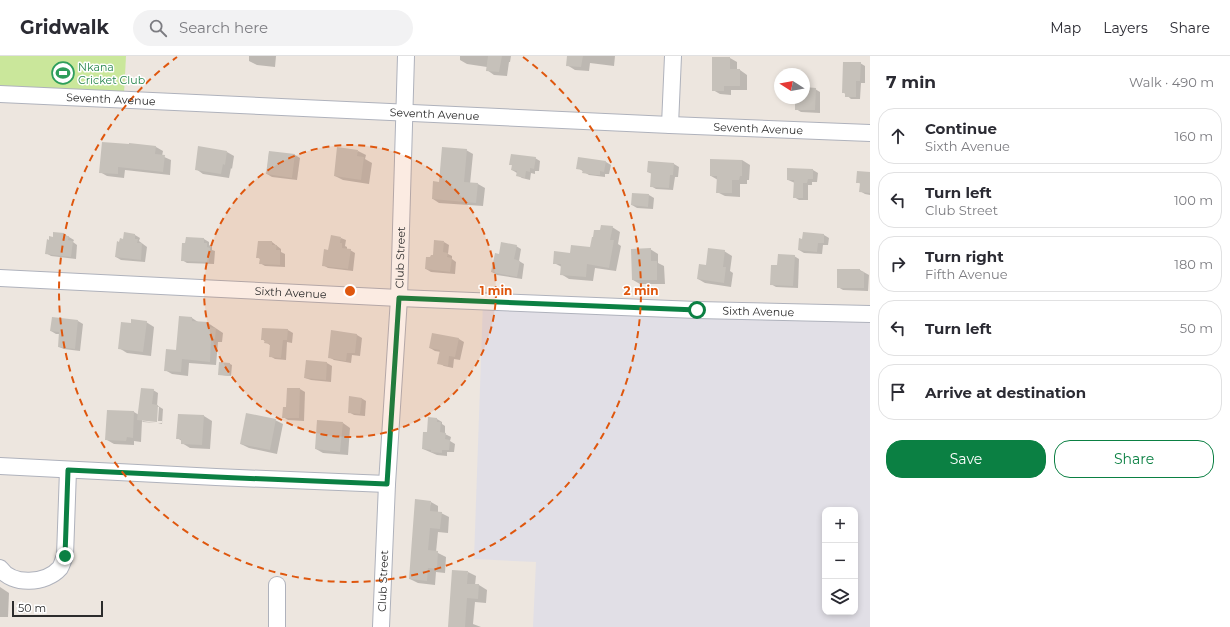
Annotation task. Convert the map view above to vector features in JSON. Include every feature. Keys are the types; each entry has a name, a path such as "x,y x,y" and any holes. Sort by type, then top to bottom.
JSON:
{"street":[{"name":"Club Street","path":"382,627 387,484 399,298 406,56"},
{"path":"670,125 673,56"},
{"name":"Seventh Avenue","path":"0,94 870,133"},
{"name":"Sixth Avenue","path":"0,278 399,298 697,310 870,314"},
{"path":"0,466 387,484"},
{"path":"0,568 10,577 30,581 42,579 52,575 61,567 65,556 68,470"},
{"path":"277,585 277,627"}],"shaded area":[{"path":"483,302 870,316 870,627 533,627 536,562 474,559"}],"green space":[{"name":"Nkana Cricket Club","path":"0,56 126,56 124,94 0,91"}],"building":[{"path":"488,56 502,56 499,72 486,71"},
{"path":"567,56 583,56 581,67 566,66"},
{"path":"712,57 730,57 730,69 740,69 740,86 724,86 724,91 712,91"},
{"path":"843,62 861,62 860,81 856,81 856,97 845,97 845,93 842,93"},
{"path":"810,88 816,88 815,110 795,110 795,104 810,104"},
{"path":"102,142 156,146 155,154 165,155 163,172 118,167 118,174 99,173"},
{"path":"198,146 227,151 225,165 223,164 221,174 195,170"},
{"path":"337,147 358,150 357,156 364,157 361,180 334,176"},
{"path":"442,147 467,149 464,182 478,183 476,203 432,199 433,181 439,182"},
{"path":"269,151 295,154 292,178 266,174"},
{"path":"511,154 536,157 534,169 530,168 530,172 526,171 525,178 516,176 517,171 511,170 512,165 509,165"},
{"path":"578,157 606,161 604,172 600,171 600,175 582,173 583,170 576,169"},
{"path":"710,159 742,160 742,176 740,176 739,180 732,180 732,193 716,193 717,176 710,176"},
{"path":"648,161 674,163 673,175 670,175 669,188 650,187 651,173 647,172"},
{"path":"787,168 813,169 813,179 808,179 807,183 803,183 803,198 793,198 794,180 787,180"},
{"path":"857,171 870,172 870,193 859,192 860,183 856,183"},
{"path":"632,193 649,194 648,207 631,205"},
{"path":"601,225 613,226 610,240 614,240 609,268 587,264 586,277 560,275 561,264 553,264 554,251 570,253 571,245 590,247 594,230 600,230"},
{"path":"53,232 64,233 64,236 69,236 68,240 73,241 71,257 45,254 47,239 49,240 49,236 53,237"},
{"path":"124,232 135,234 135,239 138,239 137,243 142,243 141,260 115,257 117,241 119,242 120,238 123,239"},
{"path":"803,232 824,234 824,243 818,243 817,252 798,250 799,238 802,239"},
{"path":"331,235 341,237 340,243 342,243 342,248 351,249 348,269 322,266 324,249 328,250"},
{"path":"186,237 204,238 204,243 207,243 207,247 210,248 209,262 181,261 182,243 185,243"},
{"path":"434,240 444,241 443,252 448,253 447,257 452,258 450,272 425,269 426,257 433,255"},
{"path":"258,241 272,241 272,245 277,245 276,250 280,250 280,265 259,264 260,258 256,258"},
{"path":"501,242 517,245 514,259 520,261 517,277 491,272 495,253 499,254"},
{"path":"651,248 651,261 657,261 657,280 632,280 631,249"},
{"path":"708,248 725,250 723,267 726,267 724,283 697,279 699,264 706,265"},
{"path":"778,254 795,255 793,286 770,285 771,265 777,265"},
{"path":"837,269 860,269 860,271 864,272 864,288 837,288"},
{"path":"179,316 192,317 192,321 208,322 208,327 216,328 215,339 211,338 210,362 182,359 181,372 164,371 166,349 176,350"},
{"path":"52,317 78,320 75,349 58,347 59,332 50,331"},
{"path":"131,319 147,321 143,352 118,349 121,322 131,323"},
{"path":"262,328 288,329 287,340 283,340 281,358 269,357 270,344 264,343 265,340 261,340"},
{"path":"331,330 357,334 355,353 347,353 346,361 328,358"},
{"path":"432,333 459,338 455,357 449,356 448,366 437,364 440,350 429,348"},
{"path":"306,360 327,362 326,380 304,378"},
{"path":"219,362 230,363 229,376 218,375"},
{"path":"141,388 154,389 152,404 158,405 157,422 137,420"},
{"path":"287,388 300,388 299,418 282,418 283,407 286,407"},
{"path":"349,396 362,398 360,414 348,413"},
{"path":"107,410 134,411 133,438 127,437 126,441 105,440"},
{"path":"246,413 276,419 270,450 240,444"},
{"path":"178,414 204,415 202,445 181,444 181,439 176,439"},
{"path":"428,417 437,418 437,422 441,422 440,432 446,433 445,439 450,440 449,450 442,450 442,453 422,449 423,432 427,432"},
{"path":"317,420 343,422 340,452 315,449"},
{"path":"415,499 431,501 430,511 442,512 440,529 430,528 428,550 438,551 437,569 428,568 427,581 409,579"},
{"path":"452,570 468,571 467,584 479,584 478,599 467,598 465,627 448,627"}],"place":[{"name":"Nkana Cricket Club","path":"63,73"}],"route":[{"path":"65,556 68,470 387,484 399,298 697,310"}]}
